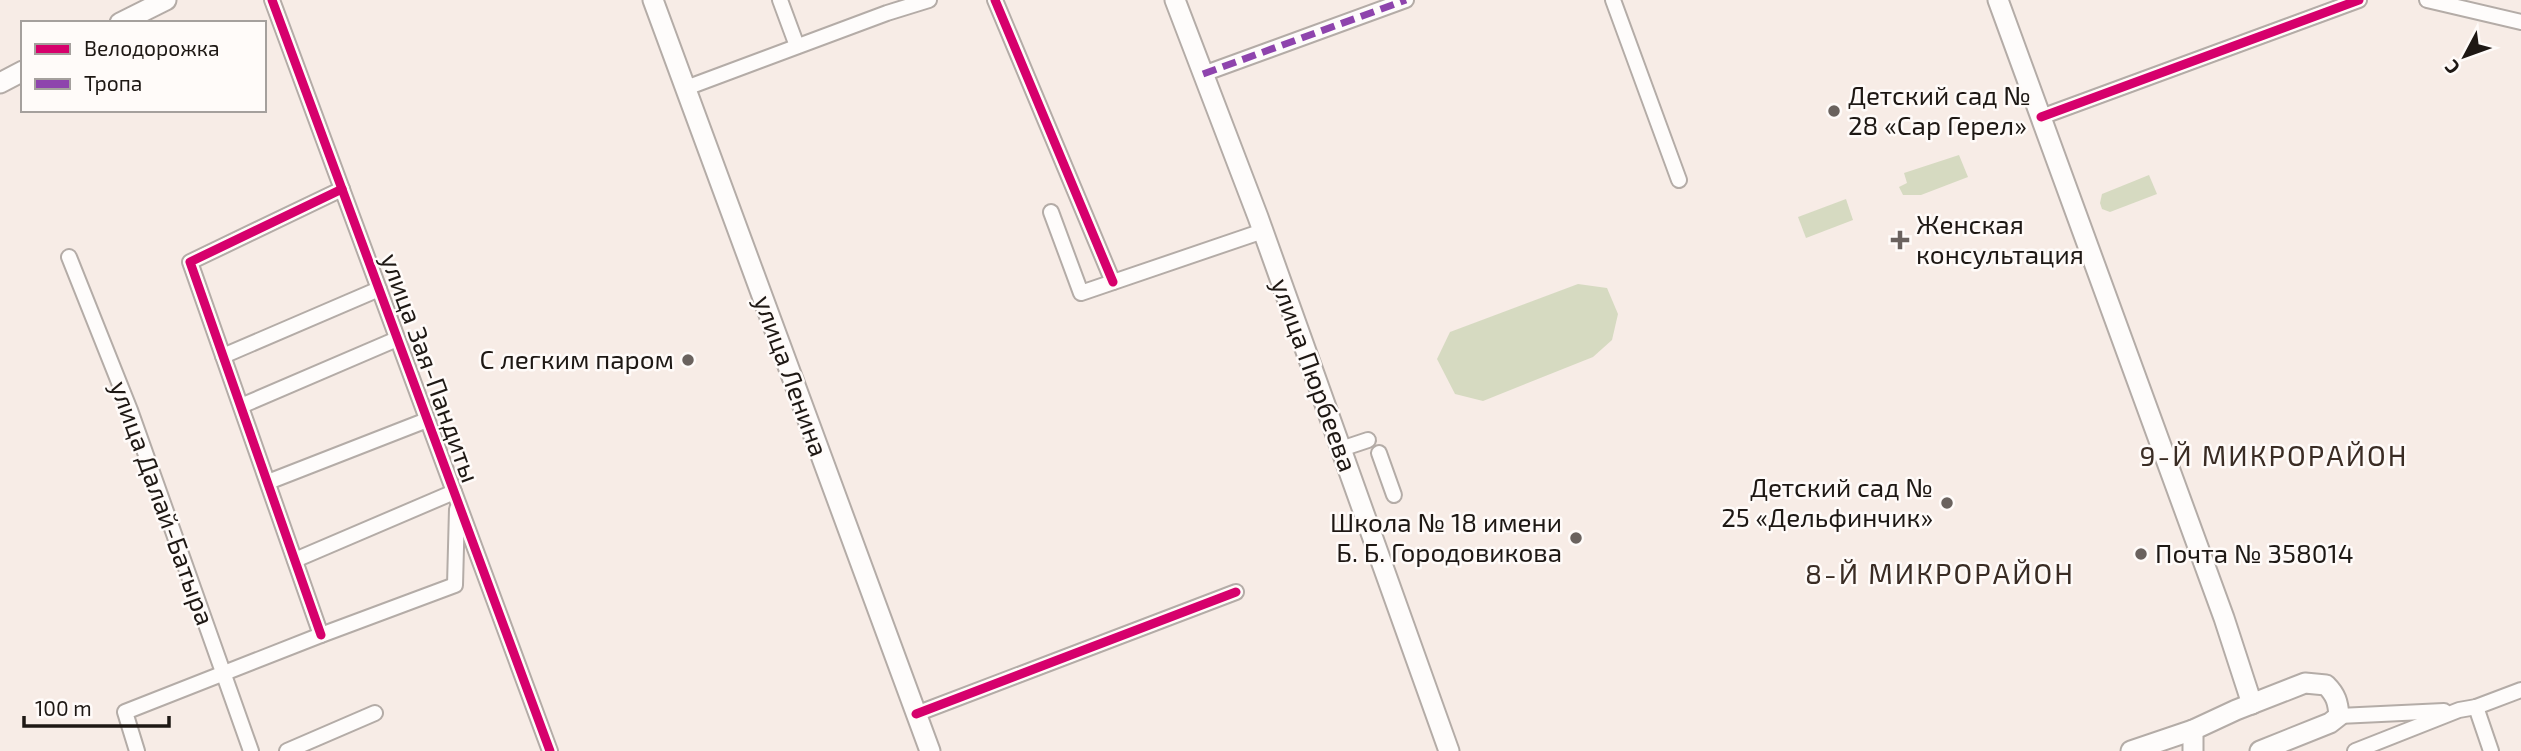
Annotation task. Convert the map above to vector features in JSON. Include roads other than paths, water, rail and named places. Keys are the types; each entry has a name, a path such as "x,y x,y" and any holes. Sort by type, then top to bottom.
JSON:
{"main road":[{"path":"124,21 164,0"},
{"name":"улица Ленина","path":"653,0 930,751"},
{"name":"улица Пюрбеева","path":"1175,0 1263,231 1449,751"},
{"path":"1998,0 2224,618 2252,704"},
{"path":"0,83 21,72"},
{"path":"2131,751 2193,730 2305,683 2326,685 2338,701 2339,716 2312,732 2268,749"},
{"path":"2193,730 2193,751"}],"street":[{"name":"улица Зая-Пандиты","path":"272,0 550,751"},
{"path":"780,0 797,46"},
{"path":"686,88 797,46 885,6 929,0"},
{"path":"995,0 1113,282"},
{"path":"1203,74 1406,0"},
{"path":"1613,0 1679,180"},
{"path":"2040,117 2359,0"},
{"path":"2427,0 2521,22"},
{"path":"321,635 190,262 342,189"},
{"path":"1051,212 1081,293 1263,231"},
{"name":"улица Далай-Батыра","path":"69,257 130,410 251,751"},
{"path":"223,356 379,289"},
{"path":"241,406 397,339"},
{"path":"268,482 427,420"},
{"path":"1341,449 1368,440"},
{"path":"1379,453 1394,495"},
{"path":"137,751 125,712 455,585 456,497 295,560"},
{"path":"916,714 1236,592"},
{"path":"2339,716 2459,710 2476,707 2521,690"},
{"path":"2476,707 2491,751"},
{"path":"2355,751 2459,710"},
{"path":"286,751 375,713"},
{"path":"2375,716 2384,727 2383,740"}],"place":[{"name":"Детский сад № 28 «Сар Герел»","path":"1834,111"},
{"name":"Женская консультация","path":"1900,240"},
{"name":"С легким паром","path":"688,360"},
{"name":"Детский сад № 25 «Дельфинчик»","path":"1947,503"},
{"name":"Школа № 18 имени Б. Б. Городовикова","path":"1576,538"},
{"name":"Почта № 358014","path":"2141,554"}],"district":[{"name":"9-Й МИКРОРАЙОН","path":"2274,456"},
{"name":"8-Й МИКРОРАЙОН","path":"1940,574"}]}
